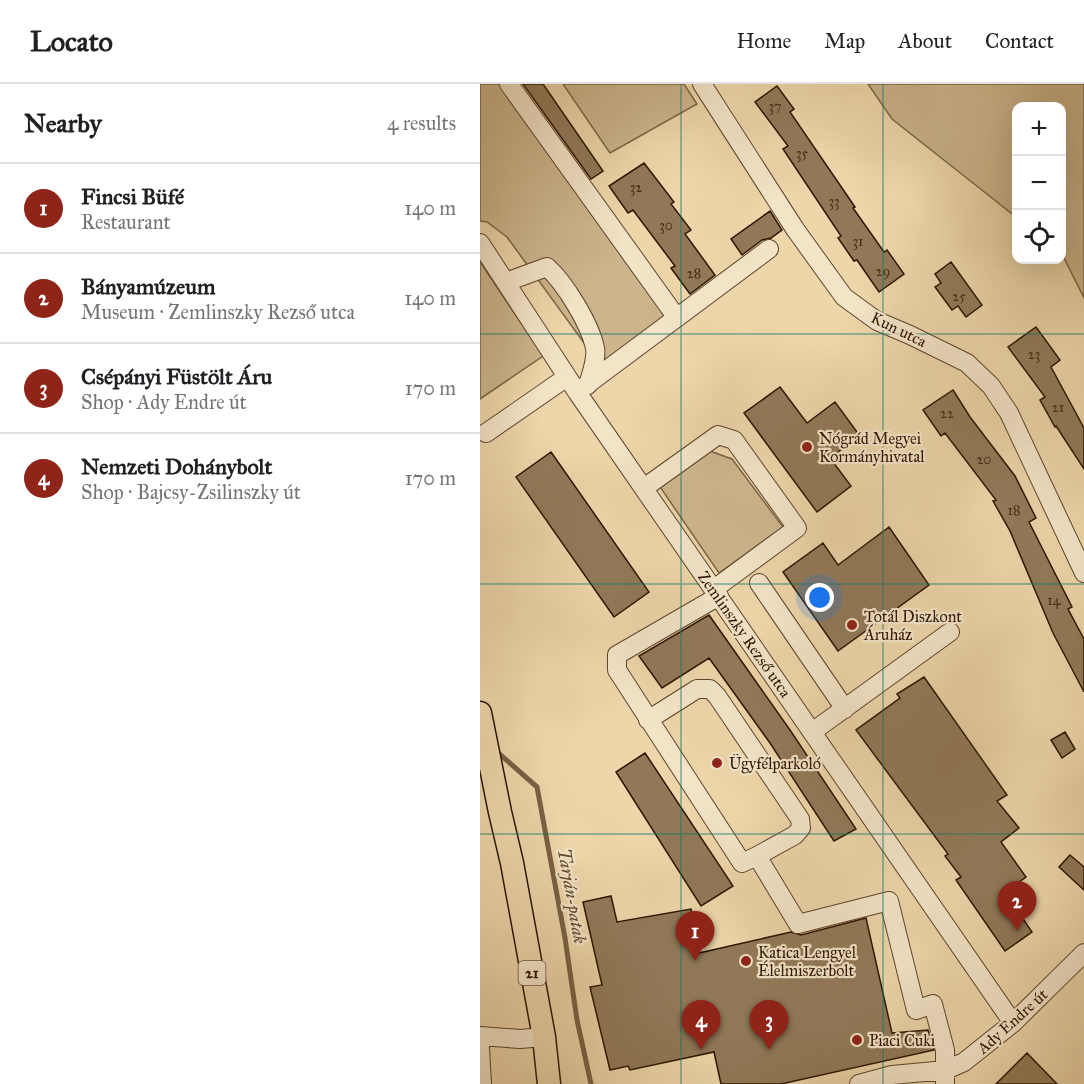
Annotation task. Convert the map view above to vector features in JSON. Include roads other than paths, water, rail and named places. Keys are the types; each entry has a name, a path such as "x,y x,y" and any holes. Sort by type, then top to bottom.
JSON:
{"main road":[{"name":"21","path":"481,715 512,863 544,1037 549,1084"}],"street":[{"path":"509,84 677,318"},
{"name":"Kun utca","path":"702,84 795,229 844,297 878,321 967,363 991,386 1009,413 1084,573"},
{"name":"Zemlinszky Rezső utca","path":"480,243 644,488 1012,1023"},
{"path":"486,433 577,385 677,318 769,249"},
{"path":"506,282 547,267 558,276 582,316 596,350 577,385"},
{"path":"644,488 718,435 734,440 797,528 716,593 617,655 616,670 648,720 742,864 795,835 801,828 800,819 710,689 697,689 648,720"},
{"path":"759,583 845,709"},
{"path":"812,732 950,632"},
{"path":"757,856 798,924 889,902 916,1010 933,1004 945,1050 945,1077"},
{"name":"Ady Endre út","path":"859,1084 892,1075 945,1077 1012,1023 1084,953"},
{"path":"480,1036 520,1039 544,1037"},
{"path":"480,1048 482,1084"}],"waterway":[{"name":"Tarján-patak","path":"495,750 537,787 565,938 577,1020 591,1084"}],"place":[{"name":"Nógrád Megyei Kormányhivatal","path":"807,447"},
{"name":"Totál Diszkont Áruház","path":"852,625"},
{"name":"Ügyfélparkoló","path":"717,763"},
{"name":"Bányamúzeum","path":"1017,931"},
{"name":"Fincsi Büfé","path":"695,961"},
{"name":"Katica Lengyel Élelmiszerbolt","path":"746,961"},
{"name":"Piaci Cuki","path":"857,1040"},
{"name":"Nemzeti Dohánybolt","path":"701,1050"},
{"name":"Csépányi Füstölt Áru","path":"769,1050"}]}
